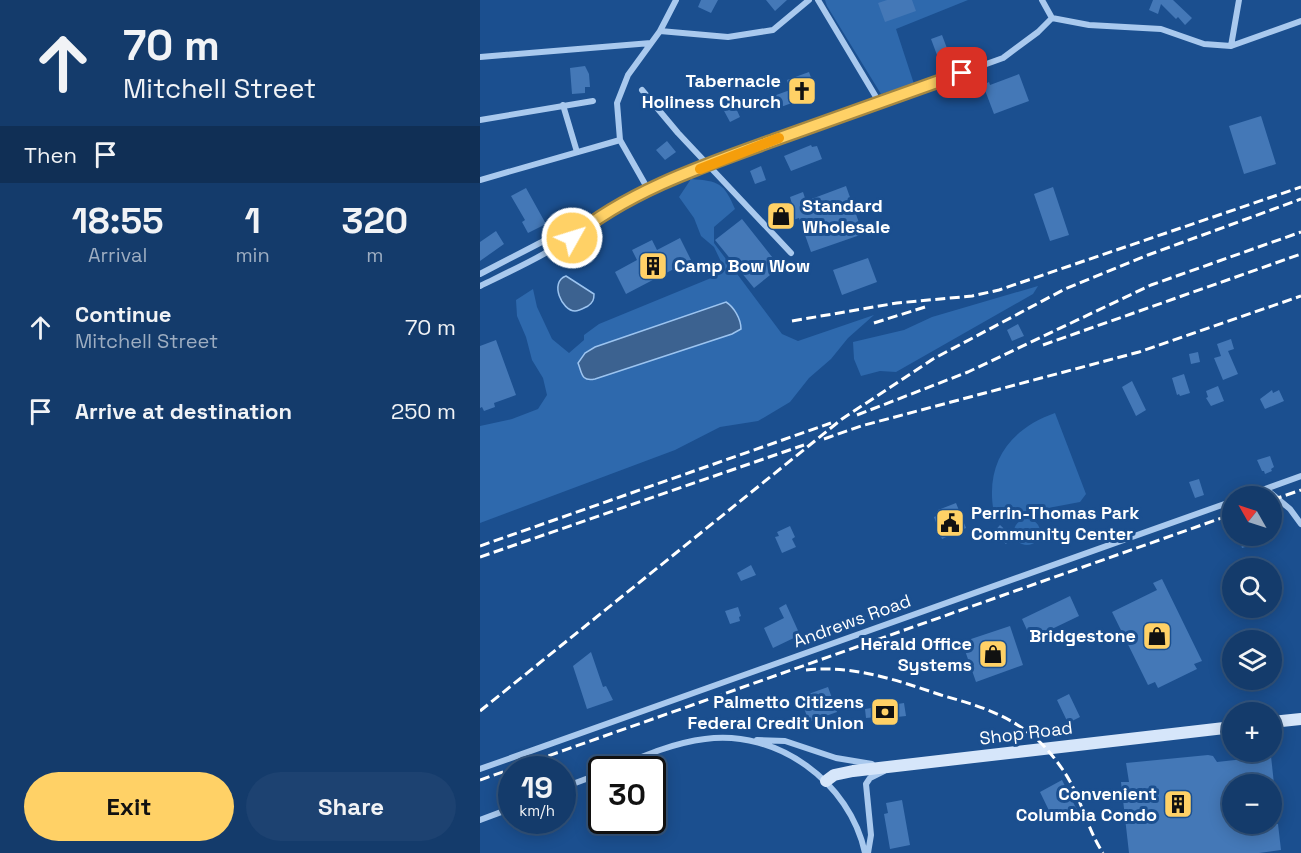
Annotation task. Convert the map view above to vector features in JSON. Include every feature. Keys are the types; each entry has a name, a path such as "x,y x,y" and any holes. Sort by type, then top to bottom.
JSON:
{"street":[{"path":"649,191 620,140 617,103 628,75 660,31 676,0"},
{"path":"660,31 728,37 773,30 809,0"},
{"path":"818,0 879,102"},
{"path":"1042,0 1052,18"},
{"path":"1231,46 1239,0"},
{"path":"480,274 563,231 592,221 649,191 709,165 1004,58 1052,18"},
{"path":"1052,18 1089,25 1161,29 1204,44 1231,46 1301,21"},
{"path":"480,57 651,43"},
{"path":"642,90 678,133 791,254"},
{"path":"480,120 593,101"},
{"path":"563,105 577,152"},
{"path":"480,180 620,140"},
{"path":"480,286 572,238 592,221"},
{"path":"1274,486 1301,476"},
{"path":"1282,502 1290,508 1301,524"},
{"name":"Andrews Road","path":"480,769 1222,505"},
{"path":"1282,721 1301,719"},
{"name":"Shop Road","path":"826,781 834,775 892,767 1222,728"},
{"path":"645,756 690,741 729,737 771,746 789,755 826,781 841,800 858,830 866,853"},
{"path":"739,739 785,741 836,758 892,767"},
{"path":"866,853 871,835 866,784 870,778 892,767"},
{"path":"480,820 498,813"}],"shaded area":[{"path":"825,0 968,0 896,29 914,84 881,94"},
{"path":"691,179 719,185 727,194 735,209 714,227 714,243 782,334 798,341 874,315 809,378 790,402 758,421 720,427 675,450 480,523 480,426 512,419 538,409 547,395 543,378 532,360 517,316 516,300 533,289 537,307 552,339 569,353 584,340 584,335 599,324 716,276 725,270 714,247 701,236 694,218 679,197"},
{"path":"566,276 594,294 593,301 588,306 575,311 570,310 562,302 558,284"},
{"path":"1038,286 1033,294 896,372 880,371 861,376 854,359 853,342 904,330 932,317"},
{"path":"726,302 732,307 741,325 741,329 732,334 595,379 590,380 583,376 578,363 585,353 595,347"},
{"path":"1055,413 1086,494 1080,502 995,518 992,499 993,482 1002,452 1024,429"},
{"path":"1027,519 1036,523 1040,532 1036,541 1027,545 1018,541 1014,532 1018,523"}],"building":[{"path":"701,0 718,0 711,13 698,7"},
{"path":"766,0 787,0 775,11"},
{"path":"887,0 912,0 916,11 885,22 878,3"},
{"path":"1153,0 1173,0 1192,18 1185,25 1161,4 1158,14 1149,10"},
{"path":"942,35 951,59 940,63 931,39"},
{"path":"585,66 589,74 590,87 585,87 585,93 572,94 570,68"},
{"name":"Tabernacle Holiness Church","path":"809,72 816,92 773,110 768,98 790,90 787,80"},
{"path":"1019,74 1029,101 994,114 983,85 989,82 990,85"},
{"path":"734,104 740,117 730,122 723,109"},
{"path":"1261,116 1276,164 1244,174 1229,126"},
{"path":"667,141 676,152 665,160 656,150"},
{"path":"811,145 812,147 817,146 822,159 791,171 784,156"},
{"path":"761,166 766,180 755,184 750,171"},
{"path":"846,186 863,234 811,252 799,218 774,226 770,212 792,204 790,197 803,192 806,201"},
{"path":"1053,187 1069,235 1050,241 1034,194"},
{"path":"526,188 546,224 528,233 522,222 525,220 511,196"},
{"path":"742,219 780,267 754,288 715,240"},
{"path":"496,231 504,244 480,261 480,242"},
{"name":"Camp Bow Wow","path":"680,238 691,260 626,294 615,272 637,260 632,250 652,240 657,250"},
{"path":"868,258 877,282 842,295 833,270"},
{"path":"1018,324 1024,336 1012,341 1007,330"},
{"path":"1231,339 1234,349 1228,351 1238,374 1223,380 1214,358 1221,356 1217,344"},
{"path":"496,340 516,395 494,403 495,407 484,411 482,407 480,408 480,346"},
{"path":"1198,352 1200,362 1191,364 1189,354"},
{"path":"1184,374 1190,393 1180,396 1177,395 1172,378"},
{"path":"1132,381 1146,410 1136,416 1122,387"},
{"path":"1218,386 1224,401 1211,406 1206,398 1208,397 1206,391"},
{"path":"1272,390 1273,393 1279,390 1284,401 1265,409 1260,399"},
{"path":"1270,456 1274,467 1272,471 1265,474 1257,460"},
{"path":"1199,479 1204,495 1195,498 1189,482"},
{"name":"Perrin-Thomas Park Community Center","path":"956,503 966,528 942,539 934,517 939,515 938,510"},
{"path":"1000,525 1012,536 1006,544 993,533"},
{"path":"790,526 796,547 782,553 775,537 779,536 777,532"},
{"path":"751,565 756,575 741,581 737,573"},
{"name":"Bridgestone","path":"1162,579 1202,661 1194,664 1197,669 1158,688 1155,682 1148,685 1112,612 1157,590 1153,583"},
{"path":"1070,596 1079,616 1031,639 1022,619"},
{"path":"786,604 800,635 773,648 764,628 784,618 779,608"},
{"path":"738,607 740,621 730,624 725,611"},
{"name":"Herald Office Systems","path":"1010,626 1023,665 976,682 962,642"},
{"path":"591,652 603,687 606,686 613,700 587,709 573,666"},
{"path":"828,687 837,712 809,722 800,697"},
{"path":"1069,694 1080,717 1068,723 1057,700"},
{"name":"Palmetto Citizens Federal Credit Union","path":"904,703 906,716 888,718 888,721 881,722 881,719 877,717 866,718 865,709"},
{"name":"Convenient Columbia Condo","path":"1208,755 1213,756 1217,762 1272,762 1273,774 1222,774 1222,834 1279,834 1281,850 1259,853 1129,853 1121,782 1129,782 1126,763"},
{"path":"1062,780 1078,812 1055,823 1040,792"},
{"path":"902,800 910,845 890,849 884,814 888,813 886,803"}],"railway":[{"path":"792,321 897,303 972,296 999,290 1301,187"},
{"path":"480,711 842,419 933,359 1065,289 1148,255 1301,199"},
{"path":"857,415 968,372 1151,285 1301,232"},
{"path":"1043,345 1301,254"},
{"path":"824,439 861,426 1139,352 1301,296"},
{"path":"874,323 925,307"},
{"path":"480,546 831,423"},
{"path":"480,557 804,445"},
{"path":"1282,497 1301,490"},
{"path":"480,780 1222,518"},
{"path":"806,670 841,670 875,675 986,709 1008,719 1043,745 1063,770 1103,853"}],"slow traffic":[{"path":"700,169 779,138"}],"place":[{"name":"Tabernacle Holiness Church","path":"802,91"},
{"name":"Standard Wholesale","path":"781,216"},
{"name":"Camp Bow Wow","path":"653,266"},
{"name":"Perrin-Thomas Park Community Center","path":"950,523"},
{"name":"Bridgestone","path":"1157,636"},
{"name":"Herald Office Systems","path":"993,654"},
{"name":"Palmetto Citizens Federal Credit Union","path":"885,712"},
{"name":"Convenient Columbia Condo","path":"1178,804"}],"route":[{"path":"572,238 592,221 649,191 709,165 962,73"}]}
